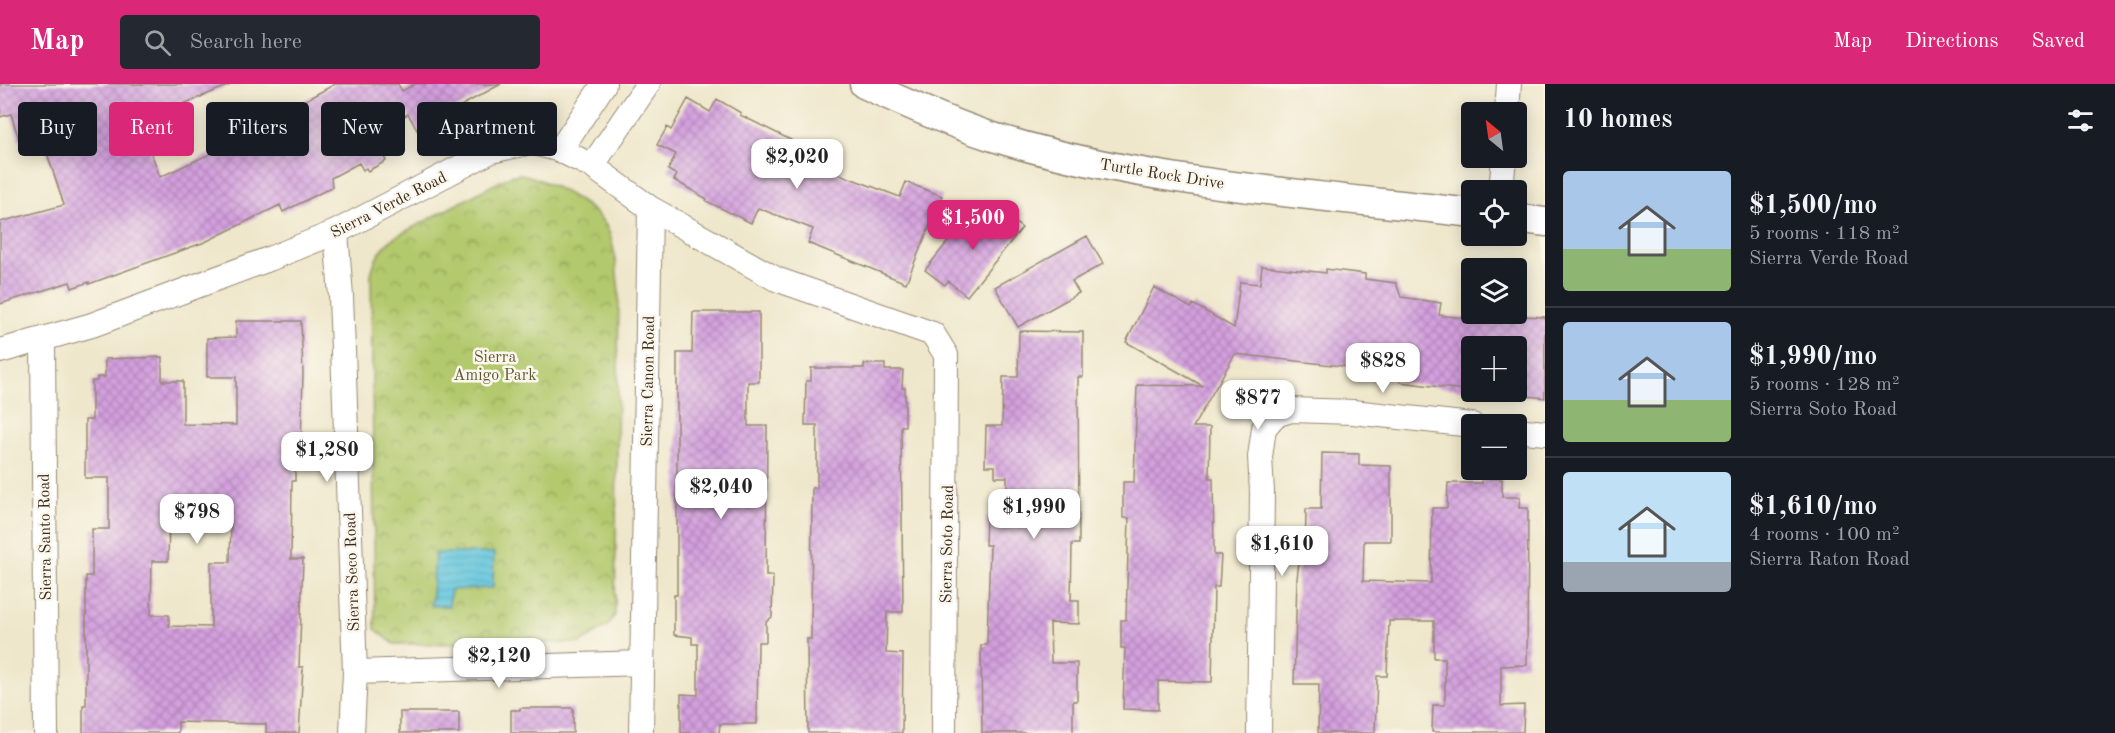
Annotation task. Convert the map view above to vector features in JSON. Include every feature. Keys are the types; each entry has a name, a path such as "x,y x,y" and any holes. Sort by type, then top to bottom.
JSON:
{"street":[{"path":"560,150 604,84"},
{"path":"591,166 648,84"},
{"name":"Turtle Rock Drive","path":"864,84 918,109 991,136 1093,162 1170,176 1461,212"},
{"path":"1508,102 1509,84"},
{"name":"Sierra Verde Road","path":"0,351 43,341 114,317 336,232 491,152 531,142 560,150 591,166 650,208 776,279 933,334 946,356"},
{"name":"Sierra Canon Road","path":"641,733 650,208"},
{"path":"1527,220 1545,222"},
{"name":"Sierra Seco Road","path":"336,232 341,296 355,672 352,733"},
{"name":"Sierra Santo Road","path":"43,341 46,733"},
{"name":"Sierra Soto Road","path":"944,733 946,356"},
{"path":"1259,733 1262,492 1260,457 1264,428 1275,416 1291,410 1353,412 1461,424"},
{"path":"1527,431 1545,433"},
{"path":"355,672 642,663"}],"green space":[{"name":"Sierra Amigo Park","path":"519,174 542,181 582,203 603,221 613,244 619,291 615,615 607,626 581,643 394,644 375,629 372,269 383,248 397,236 510,176"}],"water":[{"path":"435,553 494,553 493,588 451,590 449,606 431,606"}],"building":[{"path":"0,84 232,84 188,102 109,102 109,156 152,156 160,177 206,156 309,156 309,102 302,102 335,84 398,84 402,91 415,84 501,84 468,102 417,102 417,130 408,114 405,116 405,102 321,102 321,156 384,156 386,161 368,171 366,168 363,170 359,163 331,178 332,187 283,212 280,205 205,242 89,284 89,282 72,288 70,282 0,304 0,222 64,205 48,156 97,156 97,102 18,102 18,136 11,114 0,117"},
{"path":"688,99 710,112 717,99 741,113 740,115 791,140 785,153 847,177 900,197 906,182 942,196 906,283 808,243 813,229 758,208 751,223 706,201 707,199 674,180 677,175 668,170 676,154 657,145 667,127 671,130"},
{"path":"997,208 1022,228 967,296 948,281 945,285 925,270 971,213 984,224"},
{"path":"1087,236 1103,264 1072,281 1079,293 1018,327 995,287"},
{"path":"1262,266 1326,273 1326,269 1365,274 1365,279 1396,283 1401,297 1441,303 1439,315 1461,318 1461,324 1527,324 1527,316 1545,317 1545,398 1527,396 1527,336 1461,336 1461,390 1400,382 1401,357 1352,351 1350,367 1235,354 1193,427 1210,427 1209,478 1213,478 1214,555 1221,555 1219,587 1214,587 1212,682 1158,681 1158,710 1123,709 1125,648 1121,648 1121,620 1126,620 1129,518 1123,518 1123,482 1134,482 1137,385 1203,386 1126,342 1154,287 1191,308 1193,304 1234,328 1240,282 1260,284"},
{"path":"693,312 759,312 759,382 748,382 748,426 767,426 766,576 773,576 772,617 766,622 766,642 758,642 757,724 720,724 719,733 681,733 681,694 698,695 698,644 692,644 692,637 674,635 674,595 677,595 677,353 692,353"},
{"path":"236,321 301,321 303,374 301,446 295,446 291,559 303,559 299,667 303,667 299,733 266,733 266,724 178,722 178,733 83,733 83,705 86,705 86,576 92,576 92,529 109,529 109,478 85,478 85,420 92,420 92,381 97,381 97,377 105,377 105,359 162,357 162,381 183,381 183,424 236,425 236,377 207,377 207,338 236,337","holes":["222,503 222,520 231,523 230,562 211,562 211,627 169,626 169,615 151,615 152,561 168,561 169,519 174,519 174,504"]},
{"path":"1019,331 1083,332 1083,377 1078,377 1079,544 1072,544 1071,600 1079,600 1079,624 1050,623 1051,663 1077,663 1077,701 1073,701 1073,733 982,733 981,645 987,645 990,545 985,545 986,516 1007,515 1007,477 995,477 995,466 985,466 986,426 1002,426 1003,377 1018,377"},
{"path":"864,364 885,364 885,370 903,370 902,388 905,388 905,426 901,426 903,612 887,612 886,653 903,654 902,733 808,733 807,639 811,639 812,488 817,488 817,425 805,425 806,381 811,381 811,368 864,368"},
{"path":"1322,453 1359,454 1359,465 1391,466 1391,541 1364,541 1363,581 1431,583 1432,508 1447,508 1448,483 1482,483 1482,480 1502,480 1502,497 1520,497 1519,508 1528,508 1527,665 1501,666 1501,706 1524,705 1523,732 1432,732 1433,705 1445,705 1445,658 1434,658 1434,621 1389,621 1387,676 1377,676 1375,733 1318,733 1319,684 1294,684 1297,579 1299,561 1305,561 1306,509 1321,509"},
{"path":"520,708 573,708 573,733 511,733 511,710 520,710"},
{"path":"400,712 459,712 459,733 400,733"}]}
